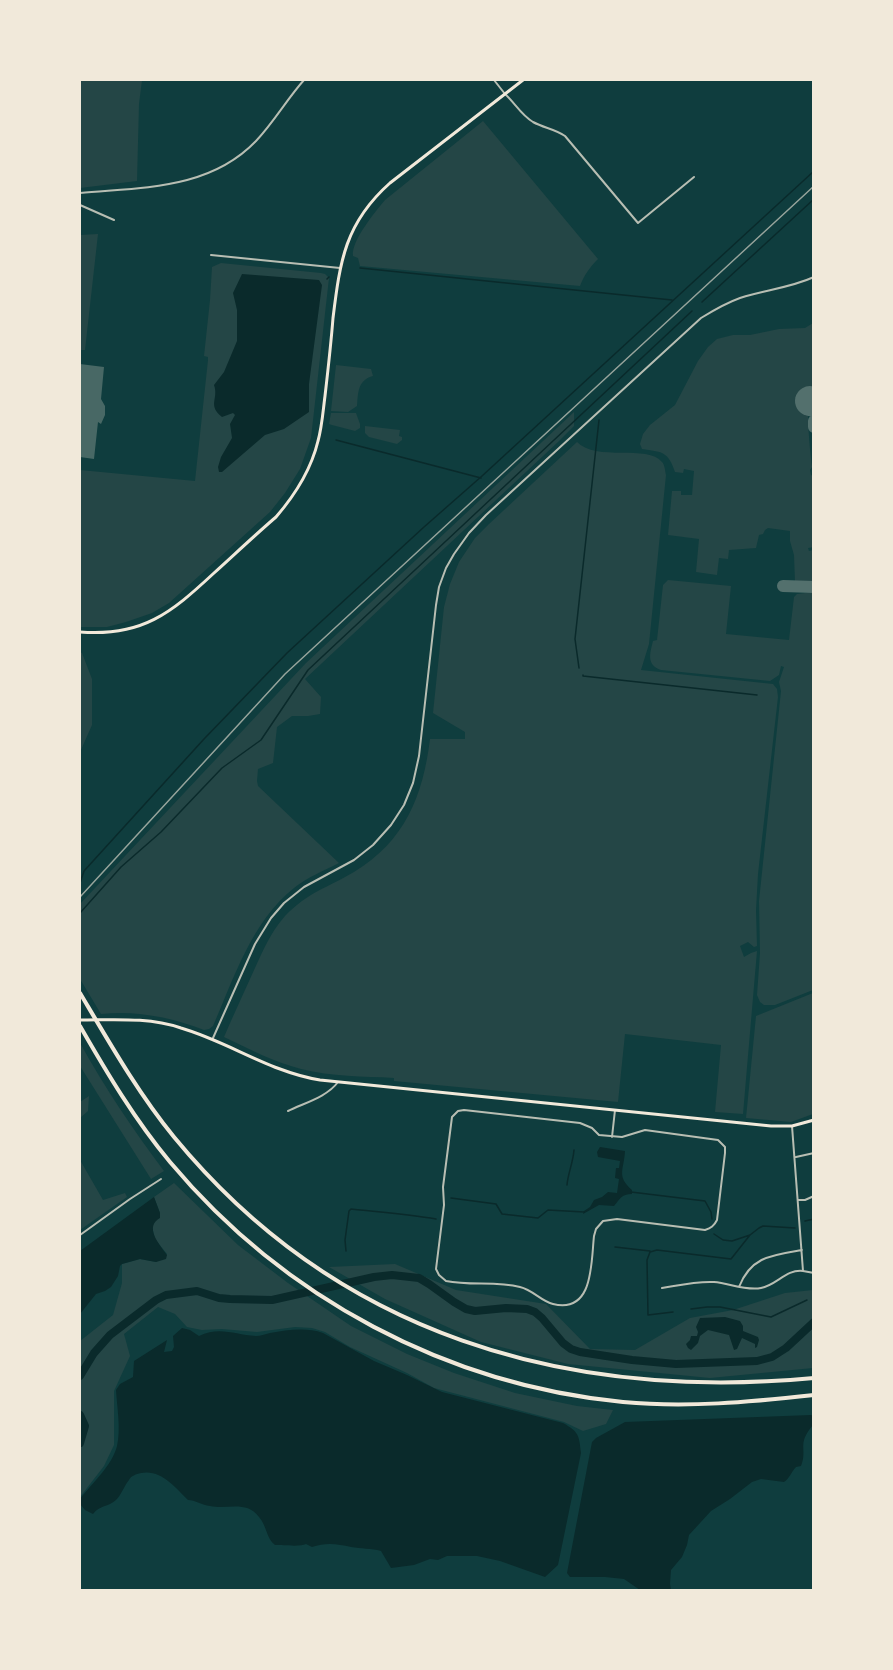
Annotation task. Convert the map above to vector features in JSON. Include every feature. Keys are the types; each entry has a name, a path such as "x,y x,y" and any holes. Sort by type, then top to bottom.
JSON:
{"highway":[{"path":"80,993 153,1110 209,1177 276,1238 326,1273 399,1315 452,1338 503,1354 570,1370 687,1383 813,1378"},
{"path":"80,1026 131,1109 170,1162 225,1221 297,1280 369,1326 428,1353 504,1380 552,1391 624,1402 681,1404 729,1403 813,1395"}],"main road":[{"path":"80,632 120,631 165,614 183,602 276,517 308,470 320,433 340,268 353,230 364,211 402,173 523,80"},
{"path":"80,1020 137,1020 183,1028 292,1074 338,1082 756,1125 792,1126 813,1120"}],"street":[{"path":"80,192 170,184 218,169 235,159 255,142 304,80"},
{"path":"494,80 527,118 565,136 638,223 694,177"},
{"path":"80,205 114,220"},
{"path":"211,255 340,268"},
{"path":"212,1040 255,944 271,918 284,903 304,887 354,860 374,845 396,818 407,798 419,756 437,596 446,568 464,539 486,515 701,318 733,300 813,277"},
{"path":"288,1111 327,1092 338,1082"},
{"path":"464,1110 574,1122 586,1125 599,1135 612,1137 626,1137 645,1130 713,1138 722,1143 725,1153 715,1225 705,1230 617,1219 603,1221 596,1229 594,1236 588,1287 577,1301 567,1305 550,1304 522,1287 446,1281 439,1275 436,1269 444,1205 443,1187 450,1124 455,1113 464,1110"},
{"path":"612,1137 615,1110"},
{"path":"792,1126 803,1271"},
{"path":"795,1157 813,1153"},
{"path":"80,1235 161,1179"},
{"path":"798,1200 805,1200 813,1196"},
{"path":"739,1287 746,1272 755,1263 770,1256 802,1250"},
{"path":"662,1288 707,1282 749,1289 761,1288 794,1271 813,1273"}],"shaded area":[{"path":"80,80 142,80 139,104 137,181 80,188"},
{"path":"483,121 598,259 583,278 580,286 360,266 358,258 353,256 353,250 360,235 385,200"},
{"path":"98,234 85,350 80,350 80,235"},
{"path":"221,263 321,273 329,278 311,438 300,469 270,512 169,603 152,613 126,622 107,627 80,627 80,470 195,481 208,360 208,357 204,356 212,267"},
{"path":"242,274 319,280 322,285 309,384 309,412 284,429 265,435 222,472 219,472 221,457 232,438 230,424 235,415 233,413 222,417 215,409 214,385 224,372 237,341 237,310 233,293"},
{"path":"813,323 813,384 808,412 812,467 810,470 814,483 814,547 808,548 809,551 813,550 813,581 795,582 790,531 768,528 759,535 756,548 729,550 728,559 719,558 717,575 696,572 699,539 668,535 672,491 681,491 681,495 692,495 694,471 684,469 683,473 675,472 667,456 642,449 640,444 643,434 650,425 675,405 698,361 717,339 779,329 805,328"},
{"path":"336,365 371,369 373,376 364,380 359,391 357,406 348,412 331,411"},
{"path":"574,412 574,426 558,442 305,679 321,697 320,714 292,716 277,727 273,763 258,769 257,781 258,786 339,863 310,877 279,901 255,934 246,951 213,1026 204,1030 179,1021 153,1016 127,1013 101,1014 80,979 80,904 306,663"},
{"path":"331,413 356,413 360,428 355,431 329,424"},
{"path":"365,426 400,430 399,436 402,440 397,444 369,437 365,433"},
{"path":"577,442 596,451 645,454 655,457 664,466 666,475 649,644 641,670 773,684 777,689 778,697 758,874 757,946 754,947 748,942 740,946 744,957 757,951 743,1114 715,1112 721,1045 625,1034 618,1102 394,1081 394,1078 313,1072 271,1059 224,1037 261,954 279,923 302,901 372,860 399,831 416,798 427,760 430,739 465,739 465,732 433,713 444,607 450,584 459,562 475,538"},
{"path":"668,580 731,586 726,634 789,640 794,597 797,594 813,592 813,990 775,1005 764,1005 757,995 760,953 759,901 781,691 779,682 784,667 781,666 779,675 770,681 656,668 651,662 650,654 653,641 657,640 663,585"},
{"path":"80,652 92,679 92,725 80,752"},
{"path":"813,993 813,1114 791,1122 746,1118 756,1016"},
{"path":"80,1043 120,1109 164,1171 151,1179 80,1066"},
{"path":"89,1096 88,1111 80,1118 80,1102"},
{"path":"600,1147 625,1151 622,1177 632,1190 632,1194 623,1196 614,1206 599,1205 583,1214 594,1200 608,1192 617,1193 619,1179 615,1178 616,1168 619,1168 620,1161 598,1157 597,1152"},
{"path":"80,1160 103,1200 125,1193 127,1197 80,1230"},
{"path":"174,1183 238,1245 351,1326 407,1354 454,1373 515,1393 577,1406 613,1410 606,1424 583,1431 564,1422 434,1388 350,1347 325,1332 312,1328 295,1327 257,1332 202,1330 187,1327 175,1314 158,1307 124,1334 130,1356 114,1391 114,1445 104,1466 80,1497 80,1341 113,1315 122,1283 122,1264 140,1259 156,1262 167,1254 155,1239 152,1226 160,1213 154,1197"},
{"path":"154,1197 160,1218 155,1222 153,1231 167,1255 166,1259 156,1262 140,1259 122,1264 111,1287 96,1294 80,1314 80,1251"},
{"path":"395,1264 456,1290 546,1304 590,1349 635,1350 690,1318 733,1310 785,1293 813,1290 813,1368 710,1378 568,1364 481,1342 385,1299 329,1267"},
{"path":"725,1317 740,1321 743,1331 758,1337 757,1347 755,1348 755,1344 742,1338 737,1349 734,1350 729,1335 708,1330 700,1336 698,1343 691,1350 688,1348 686,1344 691,1336 697,1336 696,1327 700,1318"},
{"path":"182,1328 199,1336 221,1331 256,1336 290,1330 317,1331 374,1361 442,1392 568,1426 577,1435 581,1453 558,1565 545,1577 500,1561 477,1556 447,1556 438,1560 430,1559 414,1565 391,1568 381,1551 377,1550 332,1544 312,1547 306,1544 275,1545 262,1520 254,1512 243,1507 217,1507 188,1500 167,1480 148,1472 131,1477 113,1502 93,1514 85,1510 80,1504 80,1499 106,1467 117,1446 119,1425 116,1390 120,1384 133,1377 134,1361 167,1340 164,1352 172,1351 173,1336"},
{"path":"811,1415 813,1425 805,1437 801,1466 796,1467 784,1482 761,1479 752,1482 711,1511 689,1535 682,1557 671,1570 671,1590 640,1590 624,1579 570,1577 567,1573 592,1442 596,1438 625,1422"}],"building":[{"path":"80,364 104,367 101,399 105,406 105,415 101,424 98,422 94,459 80,457"}],"waterway":[{"path":"80,883 84,871 204,739 287,653 814,171"},
{"path":"702,302 814,199"},
{"path":"360,268 672,300"},
{"path":"80,913 121,867 161,832 222,768 261,740 308,670 692,311"},
{"path":"579,668 575,639 599,420"},
{"path":"336,440 481,478"},
{"path":"583,675 757,695"},
{"path":"567,1185 574,1150"},
{"path":"631,1192 705,1201 712,1219"},
{"path":"451,1198 496,1204 502,1214 538,1218 548,1210 584,1212"},
{"path":"346,1251 345,1240 351,1209 436,1219"},
{"path":"805,1221 814,1219"},
{"path":"714,1234 723,1240 732,1241 750,1235 763,1226 795,1228"},
{"path":"673,1312 648,1315 647,1260 650,1252 657,1250 731,1259 750,1235"},
{"path":"615,1247 650,1251"},
{"path":"80,1376 94,1353 110,1335 166,1295 197,1291 219,1298 272,1300 392,1275 419,1278 466,1309 475,1311 506,1308 527,1309 542,1318 571,1349 632,1360 676,1364 757,1361 772,1357 786,1348 814,1322"},
{"path":"691,1309 720,1307 771,1317 807,1300"},
{"path":"80,1415 85,1426 80,1443"}],"taxiway":[{"path":"814,421 814,427"},
{"path":"783,586 814,587"}],"runway":[{"path":"810,401 814,402"}],"railway":[{"path":"80,897 285,674 814,186"}]}
